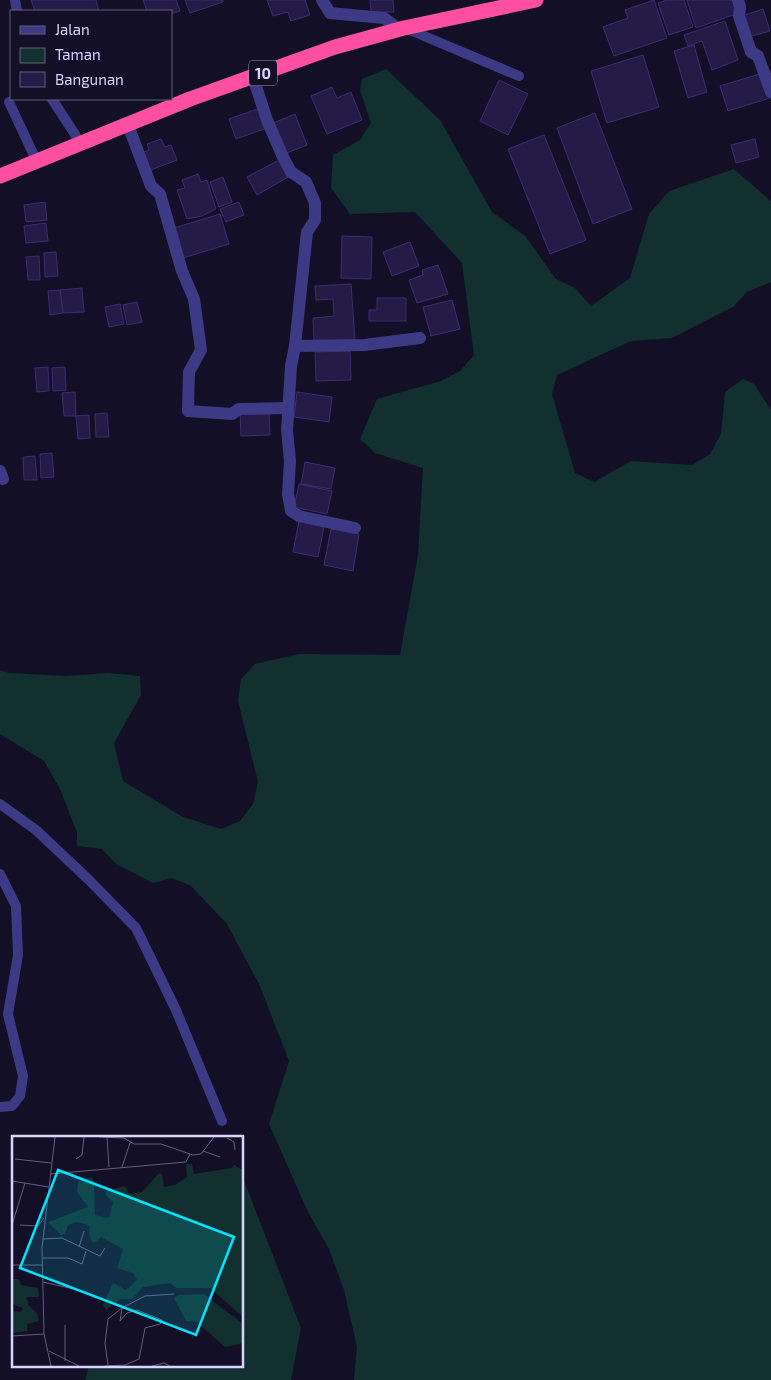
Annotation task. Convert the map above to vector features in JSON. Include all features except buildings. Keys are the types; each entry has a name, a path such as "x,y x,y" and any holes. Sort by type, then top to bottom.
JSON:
{"highway":[{"name":"10","path":"0,176 190,99 335,47 402,29 536,0"}],"street":[{"path":"322,0 330,14 384,18 402,29"},
{"path":"738,0 740,7 739,16 751,52 758,56 771,92"},
{"path":"253,77 267,120 283,157 291,172 306,182 315,203 315,220 307,232 296,346 291,366 287,430 290,461 288,494 290,511 299,516 356,528"},
{"path":"128,125 151,186 160,194 182,271 194,299 202,350 189,372 188,411 232,414 239,409 288,408"},
{"path":"296,346 364,345 420,338"}],"lane":[{"path":"402,29 519,76"},
{"path":"53,100 76,136 79,144"},
{"path":"9,102 37,162"},
{"path":"0,804 36,830 136,928 176,1010 222,1121"},
{"path":"0,874 16,906 18,955 8,1014 23,1076 20,1096 12,1106 0,1107"}],"green space":[{"path":"386,69 440,120 492,212 525,236 556,279 575,288 591,306 630,278 649,214 669,191 734,169 771,201 771,282 747,292 733,307 672,338 631,341 557,375 552,394 575,473 594,482 631,461 692,465 710,454 721,434 725,392 743,379 754,384 771,410 771,1380 354,1380 357,1347 344,1290 329,1249 308,1212 269,1124 289,1061 259,984 227,924 191,886 172,878 153,883 116,864 102,849 77,846 77,832 60,789 44,761 0,734 0,670 9,673 66,676 109,673 140,676 141,695 114,743 123,781 183,817 221,829 240,821 253,804 258,782 238,701 241,679 255,664 299,654 400,655 418,555 423,468 375,453 360,439 377,399 441,381 460,371 474,355 462,263 415,212 350,214 331,188 333,155 360,140 371,123 360,90 362,79"},
{"path":"244,1181 301,1328 291,1380 85,1380 88,1368 244,1368"}]}
